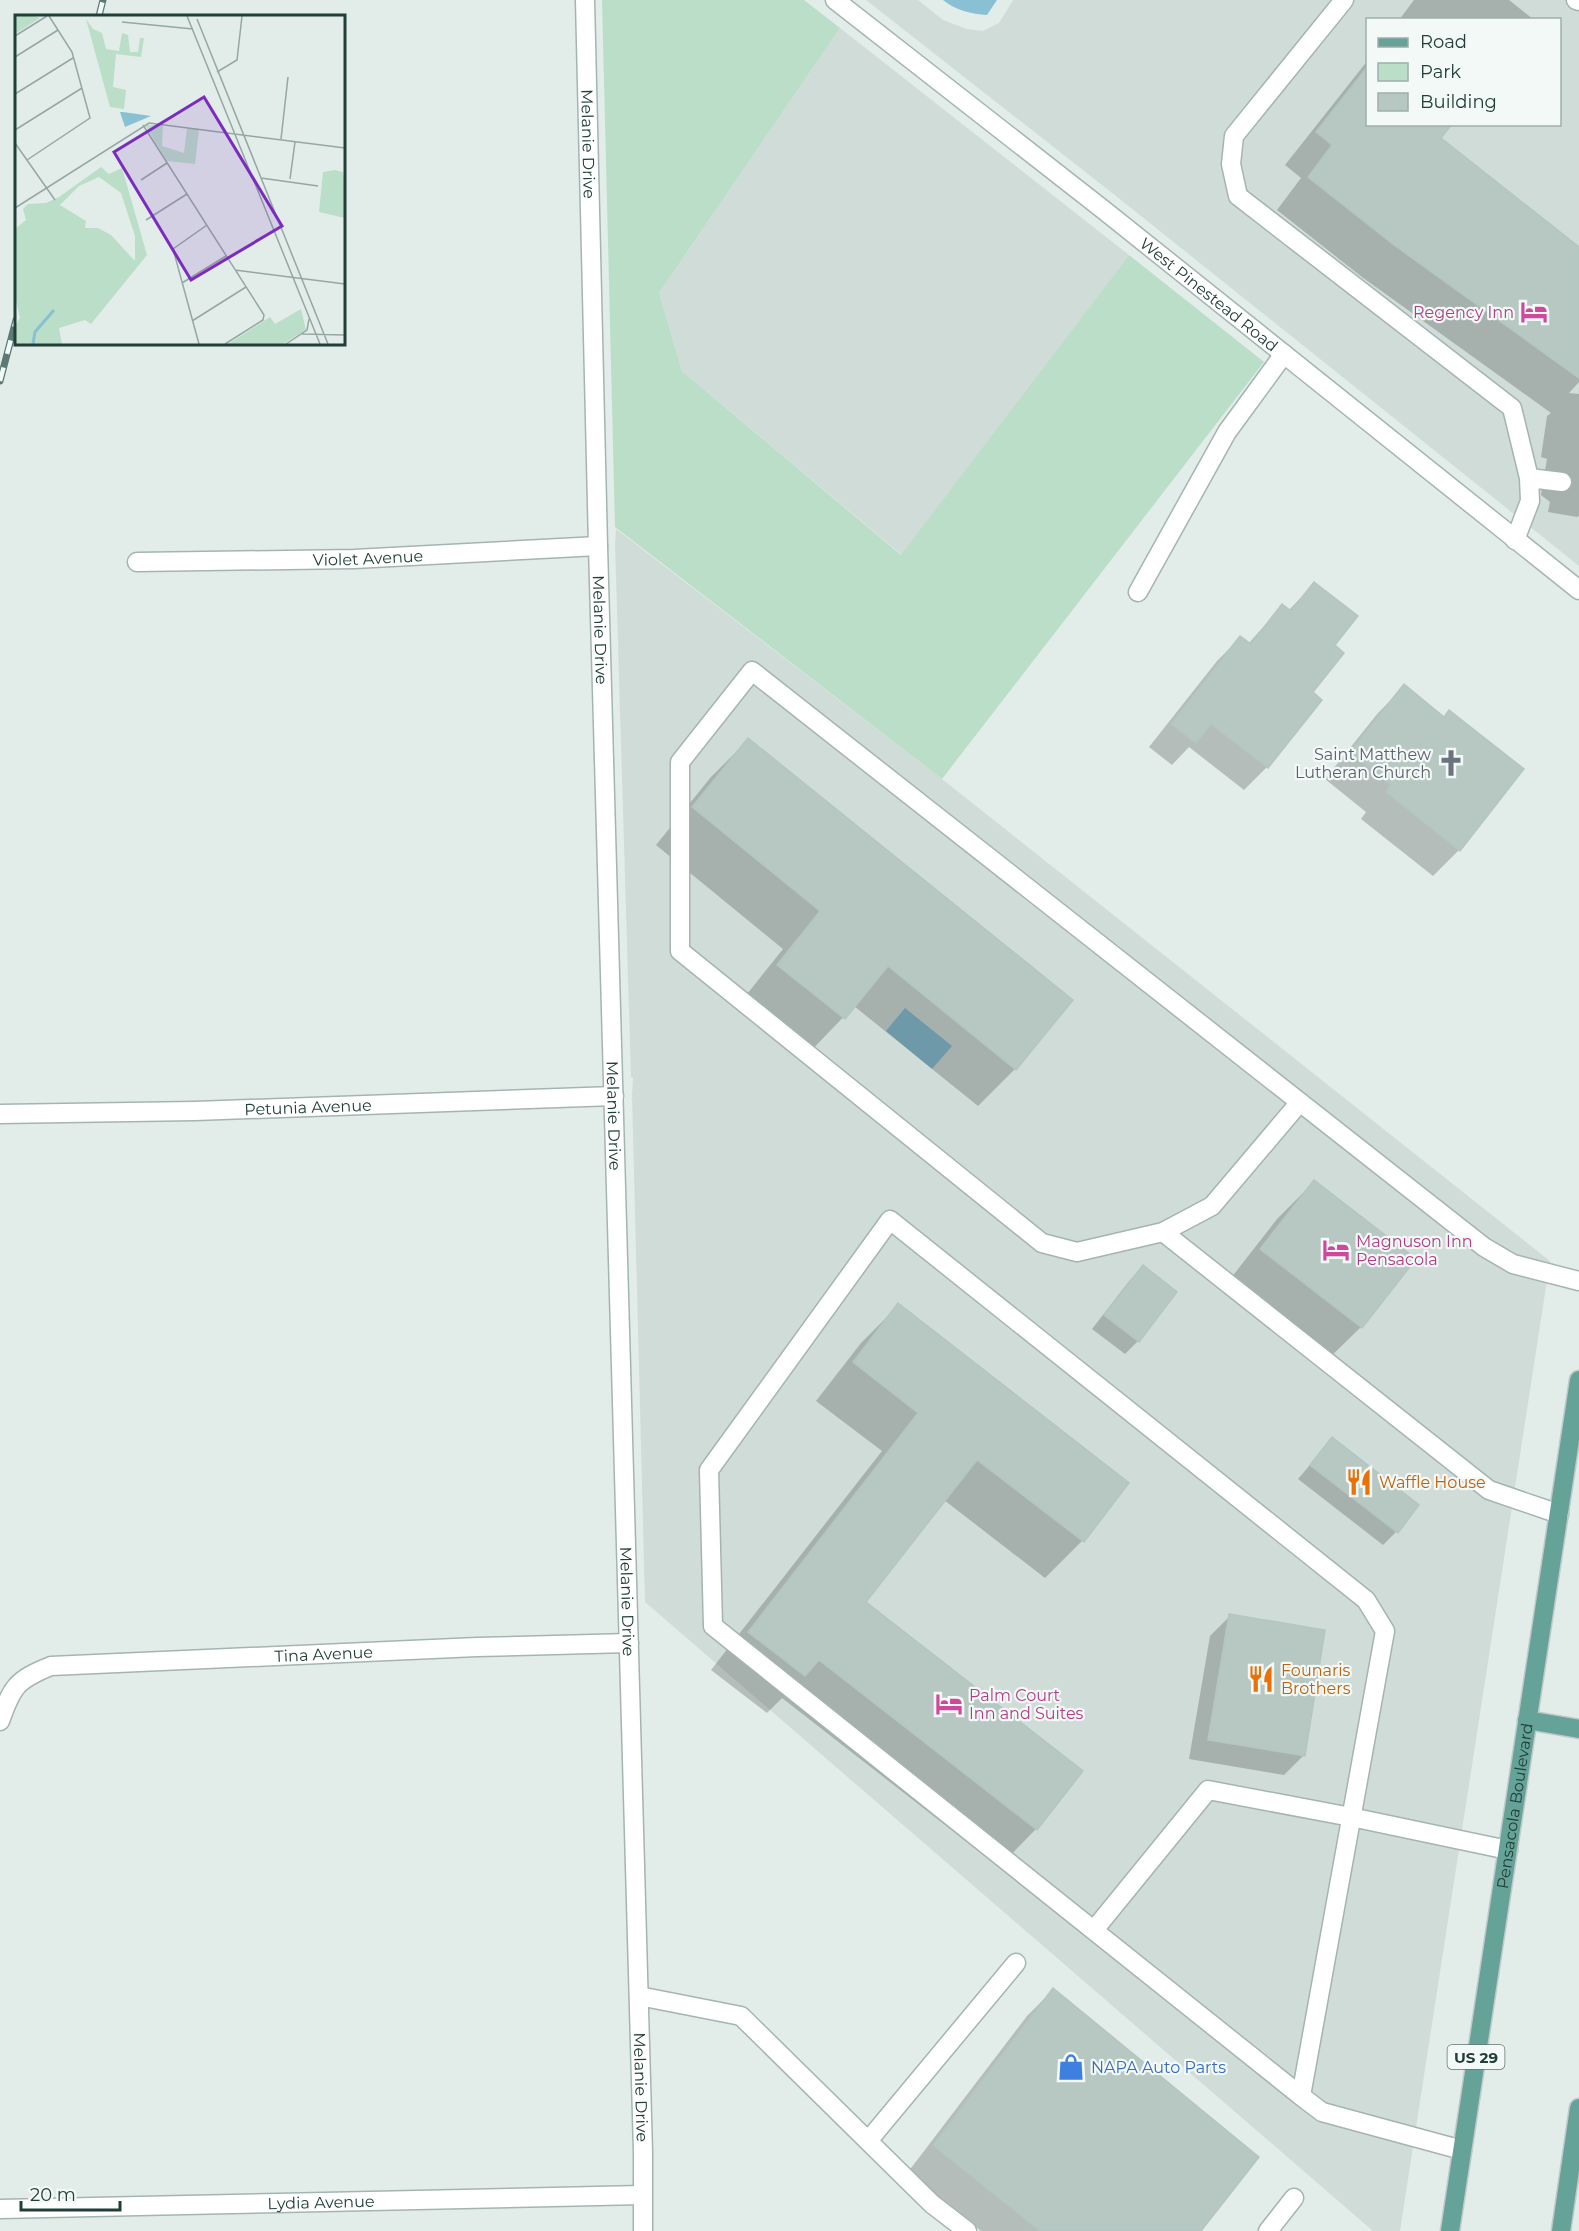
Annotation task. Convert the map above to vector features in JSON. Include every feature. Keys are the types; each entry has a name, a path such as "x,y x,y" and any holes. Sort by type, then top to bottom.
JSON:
{"main road":[{"name":"Pensacola Boulevard","path":"1450,2231 1579,1380"},
{"path":"1527,1720 1579,1729"},
{"path":"1561,2231 1579,2108"}],"street":[{"name":"Melanie Drive","path":"585,0 639,1996 643,2231"},
{"name":"West Pinestead Road","path":"835,0 1579,590"},
{"path":"1344,0 1234,136 1231,164 1239,196 1512,408 1529,478 1530,501 1515,540"},
{"path":"1138,592 1227,432 1284,354"},
{"path":"1529,478 1562,482"},
{"name":"Violet Avenue","path":"137,562 354,559 598,546"},
{"path":"1300,1102 1212,1206 1163,1232 1077,1252 1042,1243 680,951 680,762 752,671 1300,1102 1484,1247 1513,1264 1579,1281"},
{"name":"Petunia Avenue","path":"0,1114 195,1111 614,1096"},
{"path":"1301,2096 1385,1631 1366,1600 890,1220 709,1470 713,1626 1301,2096 1322,2112 1462,2150"},
{"path":"1163,1232 1489,1490 1559,1514"},
{"name":"Tina Avenue","path":"0,1721 10,1693 23,1679 51,1666 465,1647 629,1643"},
{"path":"1094,1930 1208,1790 1508,1850"},
{"path":"868,2141 1016,1963"},
{"path":"639,1996 741,2016 932,2204 967,2231"},
{"name":"Lydia Avenue","path":"0,2209 642,2195"},
{"path":"1268,2231 1294,2198"}],"shaded area":[{"path":"866,0 918,0 943,20 967,29 983,31 999,23 1013,0 1579,0 1579,566 1116,196"},
{"path":"840,28 1129,255 902,555 682,371 659,293"},
{"path":"616,529 942,779 1550,1261 1400,2231 1373,2231 645,1602 633,1078 631,1077"}],"green space":[{"path":"602,0 804,0 840,28 659,293 682,371 901,555 1129,255 1264,362 942,779 615,527"}],"water":[{"path":"943,0 997,0 987,15 964,11"},
{"path":"905,1008 952,1046 932,1069 886,1031"}],"building":[{"name":"Regency Inn","path":"1366,69 1366,126 1450,126 1441,138 1579,247 1579,378 1394,245 1308,177 1332,145 1316,132"},
{"path":"1314,582 1358,616 1335,645 1344,653 1313,692 1322,700 1268,768 1211,724 1196,743 1171,724 1240,636 1251,644 1282,604 1291,611"},
{"path":"1404,684 1444,717 1449,710 1524,769 1460,851 1386,792 1391,785 1350,752"},
{"path":"748,738 1073,1000 1016,1070 888,966 845,1019 777,965 820,911 692,807"},
{"path":"1314,1180 1416,1259 1362,1328 1260,1249"},
{"path":"1143,1265 1177,1292 1139,1342 1104,1315"},
{"path":"898,1303 1129,1483 1084,1542 977,1460 866,1602 1083,1771 1037,1830 819,1660 805,1676 748,1632 918,1413 853,1362"},
{"path":"1332,1437 1419,1505 1398,1533 1310,1465"},
{"path":"1229,1614 1325,1630 1305,1756 1208,1740"},
{"name":"NAPA Auto Parts","path":"1053,1988 1259,2157 1201,2231 1040,2231 933,2145"}],"railway":[{"path":"99,15 103,0"},
{"path":"0,381 15,324"}],"place":[{"name":"Regency Inn","path":"1534,312"},
{"name":"Saint Matthew Lutheran Church","path":"1451,763"},
{"name":"Magnuson Inn Pensacola","path":"1336,1250"},
{"name":"Waffle House","path":"1359,1482"},
{"name":"Founaris Brothers","path":"1261,1679"},
{"name":"Palm Court Inn and Suites","path":"949,1704"},
{"name":"NAPA Auto Parts","path":"1071,2067"}]}
